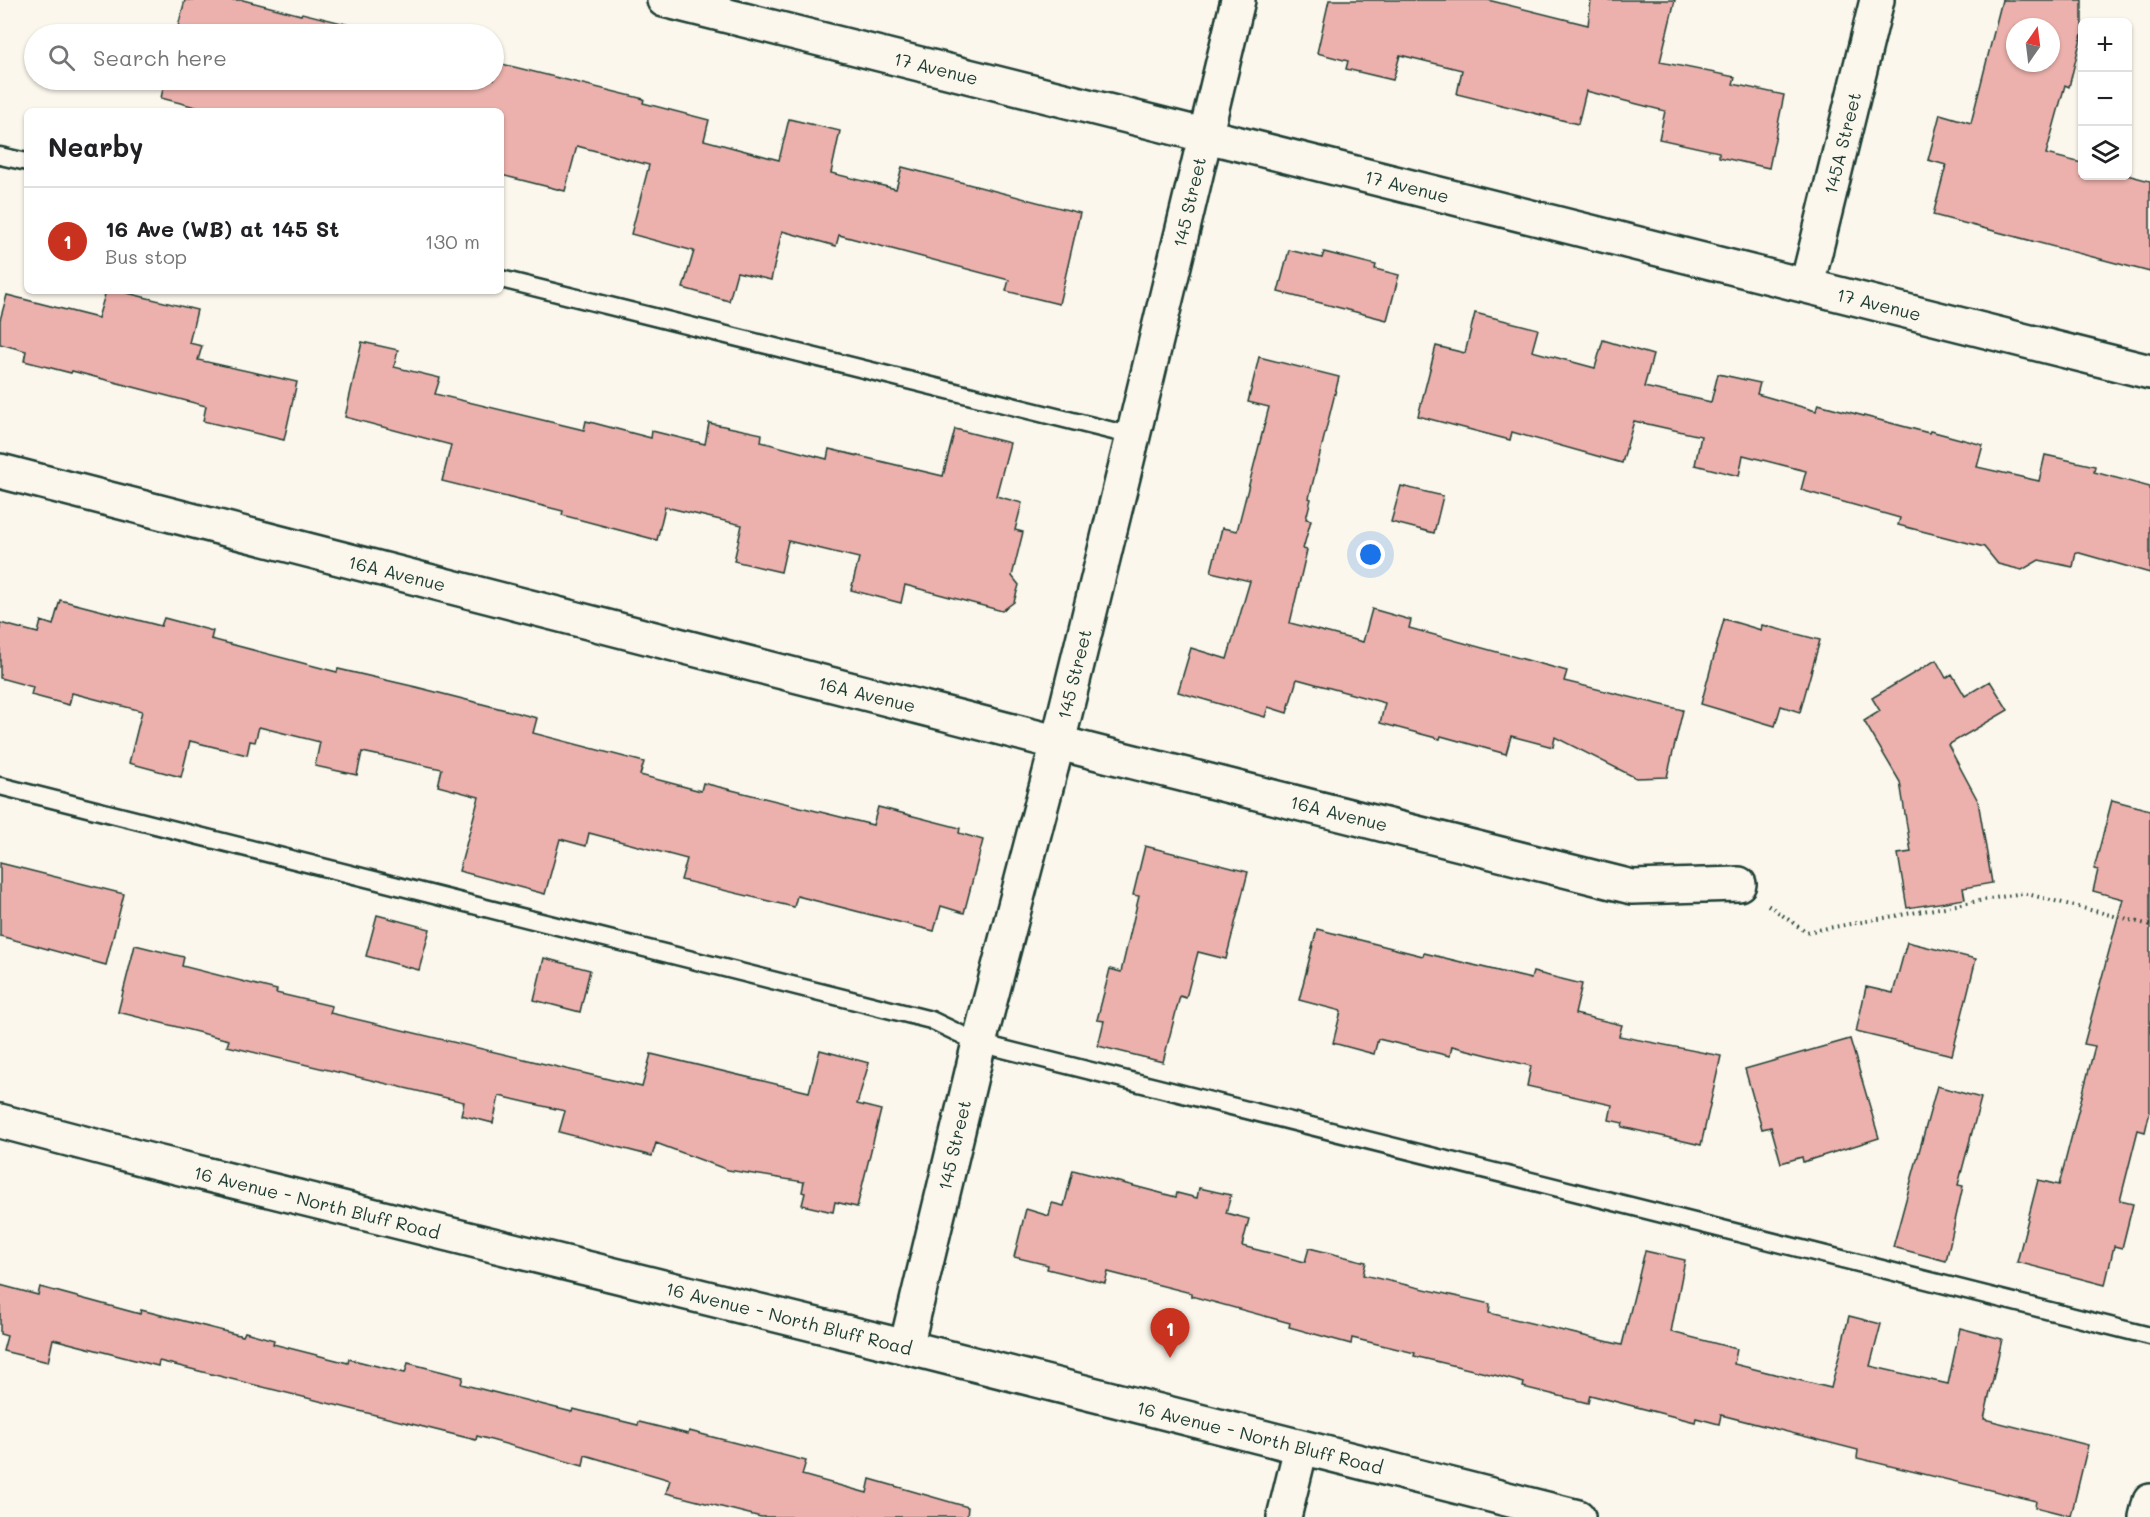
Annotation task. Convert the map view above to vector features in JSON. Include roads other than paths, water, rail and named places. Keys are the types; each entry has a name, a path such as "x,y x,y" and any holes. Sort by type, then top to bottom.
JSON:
{"street":[{"name":"17 Avenue","path":"664,0 2150,372"},
{"name":"145 Street","path":"906,1347 979,1043 1058,742 1238,0"},
{"name":"145A Street","path":"1807,285 1877,0"},
{"name":"16A Avenue","path":"0,471 1632,887 1739,884"},
{"name":"16 Avenue - North Bluff Road","path":"0,1121 1578,1517"},
{"path":"1284,1517 1301,1448"},
{"path":"2146,1517 2150,1501"}],"lane":[{"path":"0,156 24,161"},
{"path":"504,280 1133,436"},
{"path":"0,786 931,1020 979,1043 2150,1336"}],"place":[{"name":"16 Ave (WB) at 145 St","path":"1170,1358"}]}
